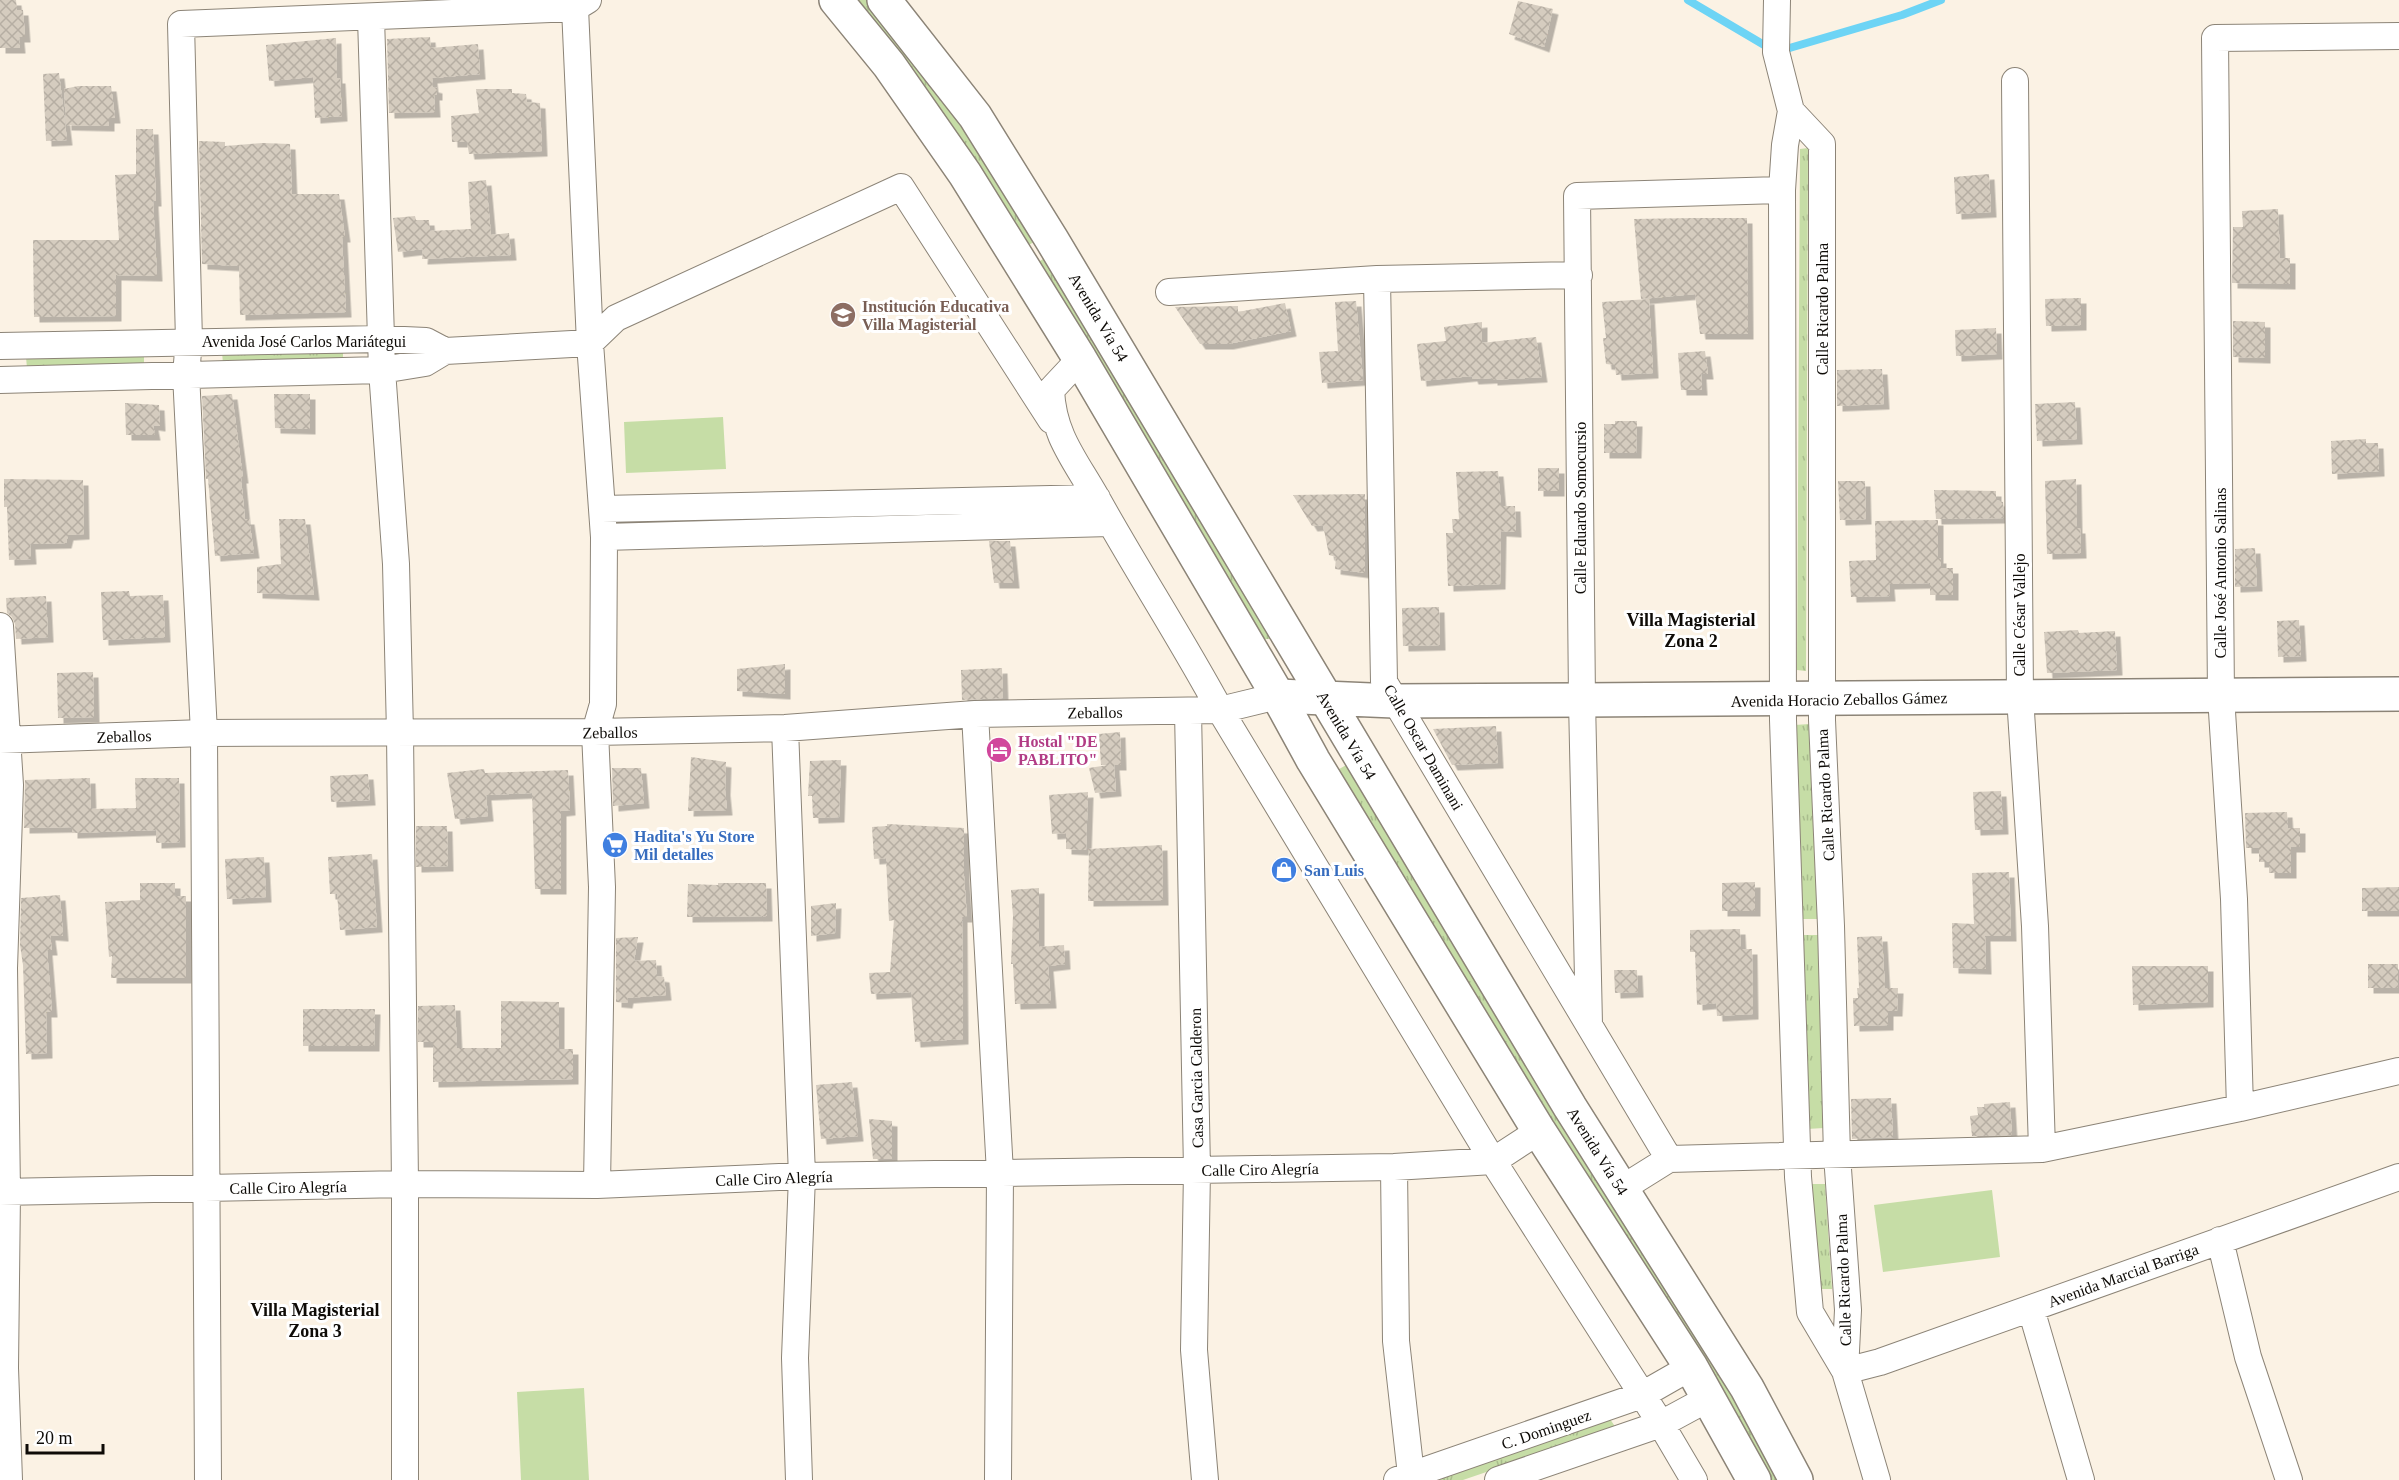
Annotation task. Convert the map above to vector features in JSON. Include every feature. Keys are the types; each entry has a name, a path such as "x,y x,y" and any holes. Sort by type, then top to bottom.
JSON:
{"main road":[{"path":"836,0 888,65 965,174 1080,358 1278,696 1313,760 1539,1131 1691,1367 1755,1480"},
{"name":"Avenida Vía 54","path":"884,0 975,116 1122,355 1324,698 1621,1189 1747,1388 1796,1480"},
{"name":"Avenida Horacio Zeballos Gámez","path":"1278,696 1395,701 2399,694"}],"street":[{"path":"1777,0 1776,52 1791,111"},
{"path":"208,1480 204,733 186,374 189,341 180,24 370,18 582,4 590,343 604,537 603,704 596,732 602,886 597,1185"},
{"path":"370,18 382,370 396,564 405,1185 405,1480"},
{"name":"Calle José Antonio Salinas","path":"2240,1108 2234,898 2221,696 2215,38 2399,36"},
{"name":"Calle César Vallejo","path":"2015,81 2020,698 2035,926 2042,1149"},
{"name":"Calle Ricardo Palma","path":"1791,111 1785,145 1782,190 1784,699 1798,1156 1810,1312 1845,1371"},
{"name":"Calle Ricardo Palma","path":"1791,111 1822,144 1822,698 1831,917 1837,1155 1848,1310 1845,1371"},
{"path":"445,351 590,343 616,318 902,188 1057,429 1110,523 1193,659 1220,711 1493,1161 1661,1424 1694,1480"},
{"name":"Calle Eduardo Somocursio","path":"1589,1025 1582,700 1577,196 1782,190"},
{"path":"1169,291 1377,279 1579,275"},
{"name":"Calle Oscar Daminani","path":"1377,279 1384,682 1669,1159"},
{"name":"Avenida José Carlos Mariátegui","path":"0,346 382,339 426,341 445,351"},
{"name":"Avenida José Carlos Mariátegui","path":"0,380 382,370 425,363 445,351"},
{"path":"1057,429 1052,411 1051,390 1080,358"},
{"path":"603,509 1096,498"},
{"path":"604,537 1110,523"},
{"path":"0,626 4,740 10,785 4,968 5,1368 9,1480"},
{"name":"Zeballos","path":"4,740 204,733 596,732 785,728 975,714 1220,711 1278,696"},
{"name":"Casa Garcia Calderon","path":"1188,711 1197,1170 1194,1350 1206,1480"},
{"path":"975,714 1000,1173 998,1480"},
{"path":"785,728 802,1176 795,1358 799,1480"},
{"path":"1621,1189 1669,1159 2042,1149 2240,1108 2399,1071"},
{"name":"Calle Ciro Alegría","path":"4,1192 405,1185 597,1185 802,1176 1394,1167 1493,1161 1539,1131"},
{"path":"1394,1167 1396,1341 1404,1478"},
{"name":"Avenida Marcial Barriga","path":"1845,1371 1880,1362 2399,1177"},
{"path":"2220,1240 2248,1357 2289,1480"},
{"path":"2031,1309 2081,1480"},
{"name":"C. Dominguez","path":"1404,1478 1642,1395 1691,1367"},
{"path":"1845,1371 1877,1480"},
{"path":"1498,1480 1661,1424 1709,1398"}],"green space":[{"path":"849,0 869,0 970,130 1037,240 1024,248"},
{"path":"1808,148 1806,671 1797,670 1800,149"},
{"path":"1048,256 1274,639 1259,639 1035,264"},
{"path":"343,351 343,363 223,364 222,352"},
{"path":"144,353 144,365 27,368 26,357"},
{"path":"723,417 726,469 626,473 624,422"},
{"path":"1810,724 1819,919 1802,919 1794,725"},
{"path":"1348,764 1699,1332 1782,1480 1766,1480 1334,772"},
{"path":"1802,935 1819,935 1824,1128 1807,1129"},
{"path":"1810,1184 1825,1184 1832,1289 1818,1289"},
{"path":"1992,1190 2000,1257 1883,1272 1874,1205"},
{"path":"584,1388 589,1480 521,1480 517,1392"},
{"path":"1610,1419 1616,1428 1463,1480 1434,1480"}],"building":[{"path":"0,0 16,0 17,10 23,10 25,37 19,37 20,48 0,48"},
{"path":"1518,1 1553,9 1544,47 1509,34"},
{"path":"430,37 431,48 478,44 480,74 432,78 433,87 437,88 437,95 434,95 435,112 389,113 387,39"},
{"path":"336,38 337,78 340,78 342,116 315,118 313,77 269,81 266,45"},
{"path":"59,73 67,140 46,141 43,74"},
{"path":"78,86 111,86 115,118 109,118 109,126 66,125 64,89"},
{"path":"476,89 512,89 512,93 526,94 527,102 540,103 542,151 469,154 467,142 452,142 451,116 479,113"},
{"path":"136,129 153,129 156,201 153,201 157,276 116,275 116,316 34,317 33,240 119,240 115,175 136,174"},
{"path":"199,141 225,142 225,146 262,143 290,144 292,194 339,194 345,237 342,237 346,312 240,315 239,266 202,264"},
{"path":"1989,174 1991,212 1956,214 1954,177"},
{"path":"486,180 491,235 509,233 511,255 422,259 423,249 398,252 393,218 415,216 416,220 429,220 430,231 471,229 468,182"},
{"path":"2278,209 2280,258 2290,258 2290,284 2232,283 2233,227 2243,227 2242,211"},
{"path":"1747,218 1748,334 1700,334 1695,294 1641,299 1634,219"},
{"path":"2081,298 2081,325 2046,326 2045,299"},
{"path":"1649,299 1653,373 1616,375 1615,365 1606,364 1602,302"},
{"path":"1356,301 1363,380 1322,383 1319,352 1338,351 1335,302"},
{"path":"1285,303 1291,331 1228,344 1200,344 1175,307 1238,306 1238,312"},
{"path":"2233,321 2265,322 2265,358 2233,357"},
{"path":"1482,322 1482,343 1536,337 1542,377 1492,380 1492,378 1473,379 1472,376 1421,381 1417,344 1446,341 1444,327"},
{"path":"1996,328 1997,354 1956,356 1955,330"},
{"path":"1705,351 1708,374 1701,374 1702,390 1681,390 1678,353"},
{"path":"1882,369 1884,404 1837,406 1837,370"},
{"path":"232,394 243,478 241,478 245,519 249,519 254,553 215,556 208,479 206,479 202,396"},
{"path":"274,394 310,394 310,429 275,428"},
{"path":"2075,402 2077,439 2037,441 2035,404"},
{"path":"125,403 159,405 160,426 153,425 155,435 126,435"},
{"path":"1615,421 1637,421 1636,453 1604,453 1604,424 1615,424"},
{"path":"2366,439 2366,443 2378,443 2379,471 2332,474 2331,441"},
{"path":"1538,468 1559,468 1559,491 1538,491"},
{"path":"1498,471 1501,506 1515,506 1516,532 1501,531 1500,584 1448,586 1446,533 1453,533 1452,519 1459,519 1456,472"},
{"path":"4,479 83,480 84,534 68,535 66,543 30,544 31,559 9,560"},
{"path":"2076,479 2077,528 2080,528 2081,553 2047,554 2045,481"},
{"path":"1838,481 1865,481 1866,519 1840,520"},
{"path":"1934,490 1996,491 1996,500 2003,502 2004,518 1936,519"},
{"path":"1365,494 1365,573 1335,569 1336,557 1329,555 1323,525 1312,526 1293,495"},
{"path":"279,519 305,519 314,595 257,593 257,567 281,564"},
{"path":"1938,520 1938,558 1941,558 1941,568 1953,568 1953,595 1930,595 1930,583 1889,584 1890,596 1851,597 1849,561 1876,560 1875,521"},
{"path":"989,541 1010,541 1014,583 994,583"},
{"path":"2255,548 2257,586 2235,587 2235,549"},
{"path":"129,591 130,596 163,595 165,637 103,640 101,592"},
{"path":"46,596 48,637 16,639 15,624 7,613 6,598"},
{"path":"1439,607 1440,645 1403,646 1402,608"},
{"path":"2299,620 2301,656 2278,657 2277,621"},
{"path":"2078,630 2079,633 2115,631 2117,670 2047,673 2044,632"},
{"path":"785,664 785,694 737,691 737,669"},
{"path":"1002,668 1003,698 962,700 961,670"},
{"path":"93,672 94,717 58,718 57,673"},
{"path":"1496,726 1498,763 1452,765 1433,729"},
{"path":"1120,732 1121,765 1114,765 1116,791 1095,793 1089,768 1108,765 1101,765 1099,734"},
{"path":"691,757 726,762 727,810 688,811"},
{"path":"841,760 839,817 813,818 812,796 808,796 810,761"},
{"path":"612,768 641,768 644,803 613,806"},
{"path":"484,769 485,773 568,770 570,810 561,811 561,889 535,889 532,793 486,795 488,816 455,819 447,773"},
{"path":"368,774 370,800 331,802 330,776"},
{"path":"90,778 91,809 136,808 135,778 179,778 180,842 156,843 156,830 72,833 72,827 24,828 25,780"},
{"path":"2001,791 2003,829 1975,830 1973,792"},
{"path":"1088,792 1086,850 1066,849 1066,833 1052,834 1049,795"},
{"path":"2287,812 2288,828 2300,828 2300,847 2291,847 2291,873 2269,873 2269,862 2259,862 2259,848 2246,848 2245,813"},
{"path":"887,824 964,828 967,917 962,917 963,1039 915,1042 911,992 871,994 869,973 890,972 894,920 889,921 886,858 874,859 872,827 887,826"},
{"path":"416,826 447,826 448,866 416,867"},
{"path":"1162,845 1163,900 1088,901 1089,849"},
{"path":"372,854 377,927 340,930 337,894 330,894 328,857"},
{"path":"264,857 266,897 227,899 225,859"},
{"path":"2009,872 2011,936 1985,936 1986,969 1953,968 1952,923 1974,924 1972,873"},
{"path":"1755,882 1755,911 1722,911 1722,883"},
{"path":"140,883 175,883 175,896 186,896 186,978 111,978 112,956 109,957 105,902 140,900"},
{"path":"718,883 766,883 767,916 687,917 688,884 718,885"},
{"path":"2399,887 2399,911 2362,911 2362,888"},
{"path":"1039,888 1039,947 1064,945 1065,964 1048,966 1051,1003 1015,1004 1013,964 1011,964 1013,916 1011,890"},
{"path":"60,895 63,936 50,935 52,950 47,950 52,1012 46,1012 47,1053 26,1054 23,965 20,945 21,898"},
{"path":"836,903 835,933 811,936 811,906"},
{"path":"1740,929 1741,949 1752,949 1753,1014 1717,1016 1716,1003 1697,1005 1695,952 1690,952 1690,930"},
{"path":"1882,936 1885,988 1898,988 1897,1011 1888,1011 1888,1025 1854,1026 1853,998 1858,998 1857,988 1859,988 1857,937"},
{"path":"638,937 634,961 656,960 657,976 664,977 666,995 628,998 627,1003 616,1002 616,938"},
{"path":"2368,964 2398,964 2398,988 2368,988"},
{"path":"2132,966 2208,966 2208,1002 2133,1005"},
{"path":"1614,970 1637,970 1638,992 1615,993"},
{"path":"501,1001 559,1002 559,1049 573,1049 573,1079 433,1082 433,1042 418,1042 418,1006 455,1005 457,1048 501,1048"},
{"path":"303,1009 375,1009 374,1046 303,1046"},
{"path":"852,1082 858,1136 821,1139 816,1085"},
{"path":"1891,1098 1893,1137 1852,1139 1851,1099"},
{"path":"2010,1102 2012,1135 1972,1136 1970,1116 1978,1115 1977,1107 1984,1107 1984,1104"},
{"path":"869,1119 892,1121 892,1159 873,1159"}],"waterway":[{"path":"1688,0 1776,52 1902,15 1941,0"}],"place":[{"name":"Institución Educativa Villa Magisterial","path":"843,315"},
{"name":"Hostal \"DE PABLITO\"","path":"999,750"},
{"name":"Hadita's Yu Store Mil detalles","path":"615,845"},
{"name":"San Luis","path":"1284,870"}],"district":[{"name":"Villa Magisterial Zona 2","path":"1691,630"},
{"name":"Villa Magisterial Zona 3","path":"315,1320"}]}
